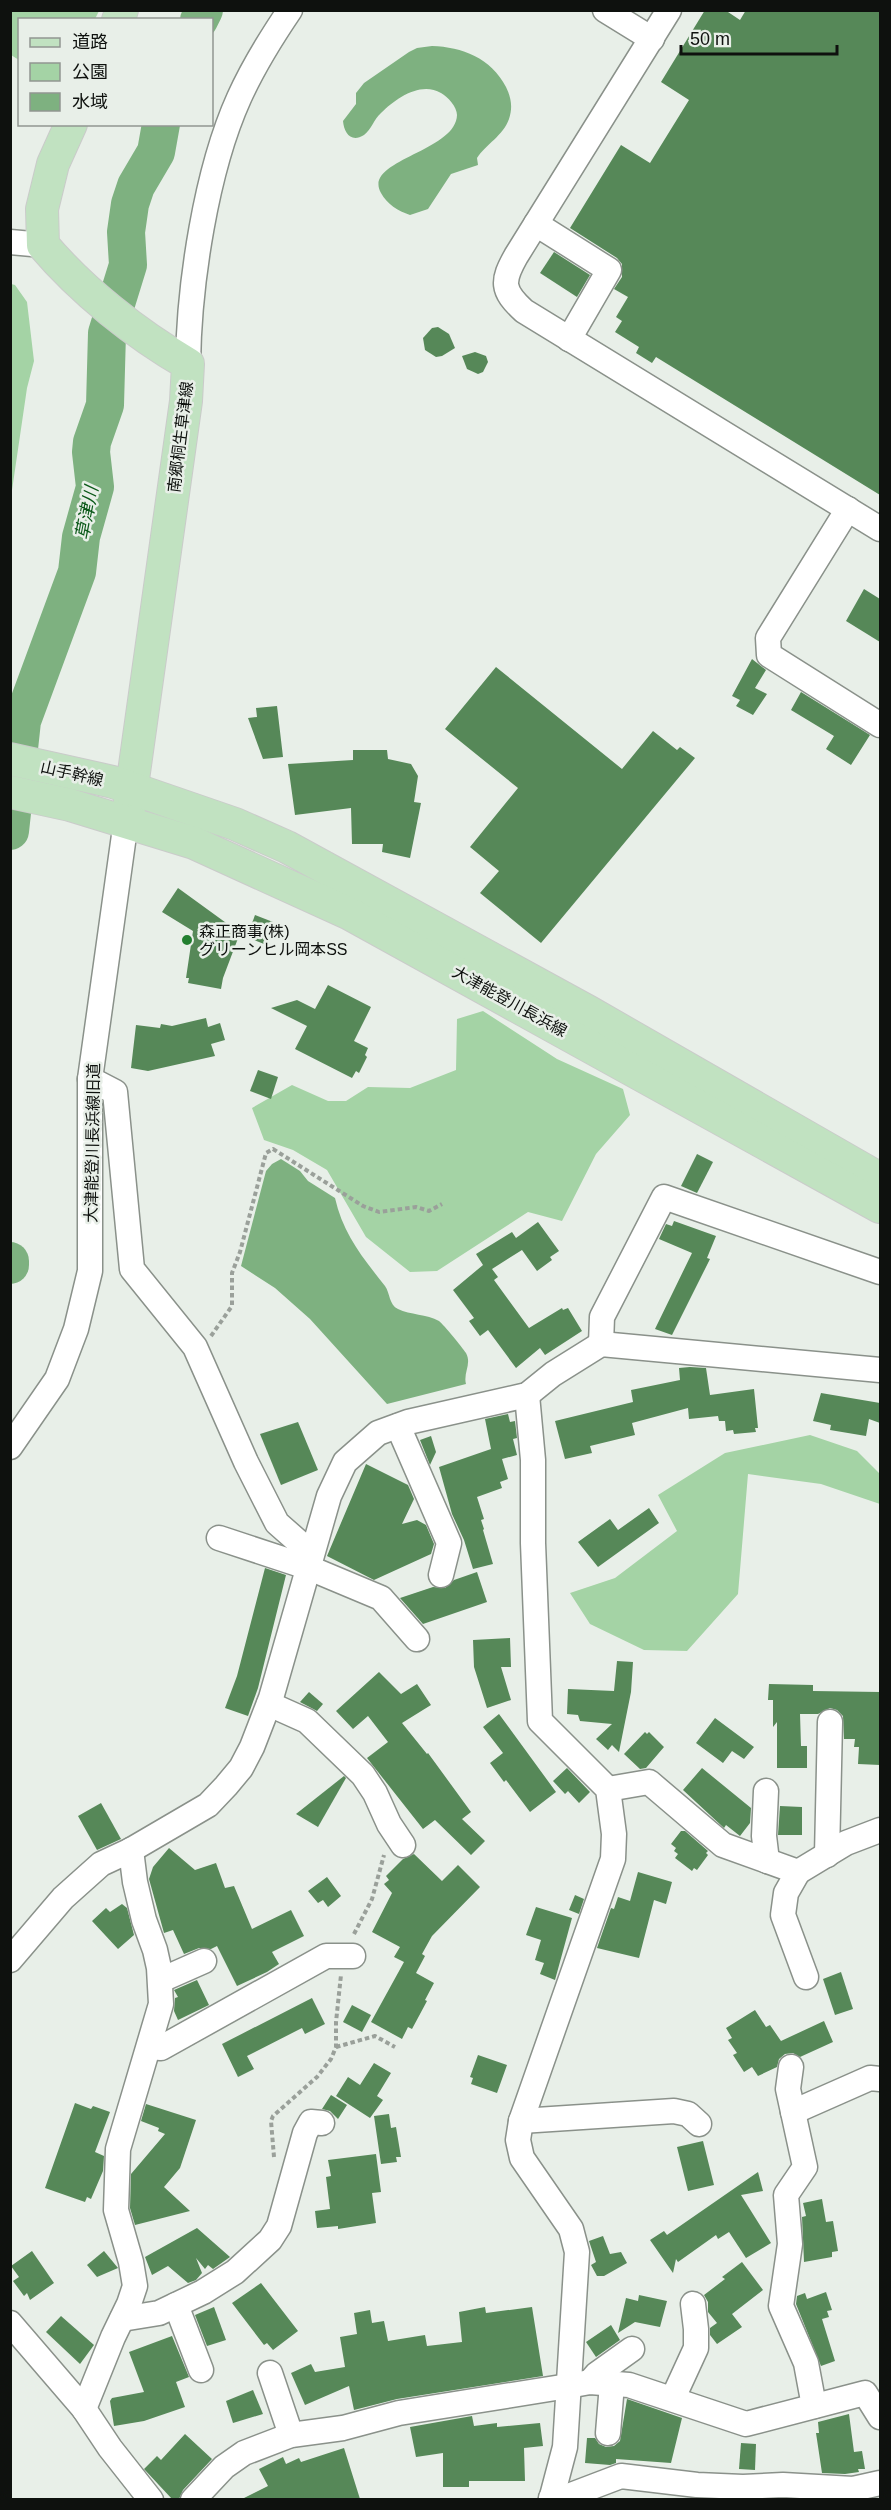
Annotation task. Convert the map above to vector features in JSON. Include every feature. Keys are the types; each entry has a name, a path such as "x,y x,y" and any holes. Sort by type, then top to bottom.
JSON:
{"main road":[{"path":"43,245 42,209 53,164 70,126"},
{"name":"南郷桐生草津線","path":"43,245 78,281 155,344 188,364 186,401 126,821"},
{"name":"山手幹線","path":"10,759 132,789"},
{"name":"大津能登川長浜線","path":"132,789 235,824 327,868 589,1012 880,1179"},
{"name":"山手幹線","path":"10,792 70,805 126,821"},
{"name":"大津能登川長浜線","path":"126,821 213,851 350,914 880,1207"}],"street":[{"path":"188,364 188,329 202,228 224,140 238,100 256,64 290,10"},
{"path":"606,10 652,39"},
{"path":"669,10 505,276 506,289 524,311 880,530"},
{"path":"536,224 609,270 569,339"},
{"path":"10,242 43,245"},
{"path":"848,509 768,638 769,655 880,725"},
{"name":"大津能登川長浜線旧道","path":"10,1447 57,1379 76,1329 90,1271 90,1079 126,821"},
{"path":"90,1079 115,1092 132,1269 195,1347 246,1462 277,1522 309,1560"},
{"path":"600,1344 602,1317 664,1197 880,1272"},
{"path":"10,1960 63,1898 101,1864 131,1850 208,1804 241,1768 269,1704 329,1496 345,1461 378,1433 398,1426 526,1395 600,1344 880,1370"},
{"path":"526,1395 533,1460 533,1544 540,1721 608,1789 614,1834 613,1859 521,2121 518,2139 522,2158 571,2229 577,2252 590,2384 608,2433"},
{"path":"398,1426 449,1543 441,1575"},
{"path":"219,1538 309,1560 381,1598 417,1640"},
{"path":"269,1704 307,1721 330,1740 363,1775 375,1793 389,1824 404,1845"},
{"path":"827,1855 830,1722"},
{"path":"608,1789 650,1782 723,1845 798,1872"},
{"path":"766,1791 764,1836 767,1861"},
{"path":"806,1977 783,1915 786,1893 798,1872 846,1844 880,1830"},
{"path":"84,2409 135,2286 131,2262 116,2210 118,2149 161,2004 161,1980 155,1950 137,1892 131,1850"},
{"path":"149,2047 161,2048 327,1956 349,1955"},
{"path":"161,1980 204,1960"},
{"path":"791,2067 788,2089 805,2167 786,2195 790,2244 781,2306 806,2363 814,2406"},
{"path":"792,2112 870,2078 880,2079"},
{"path":"521,2121 674,2111 688,2114 699,2124"},
{"path":"122,2319 159,2313 203,2292 235,2272 270,2240 279,2226 304,2133 311,2122 322,2123"},
{"path":"673,2398 696,2348 693,2304"},
{"path":"176,2305 201,2370"},
{"path":"10,2323 84,2409 110,2448 151,2499"},
{"path":"632,2349 597,2373 590,2384 565,2447 551,2499 571,2495 621,2476 697,2485 731,2486 783,2485 853,2489 880,2483"},
{"path":"270,2373 291,2435"},
{"path":"193,2499 224,2467 244,2453 291,2435 343,2428 399,2413 590,2384 629,2385 746,2424 873,2388 880,2417"}],"path":[{"path":"198,1354 232,1306 232,1273 240,1252 266,1153 273,1149 363,1206 379,1212 416,1207 429,1211 442,1204"},
{"path":"275,2164 271,2121 273,2116 317,2077 332,2059 336,2047 336,2022 349,1955 372,1899 386,1851 389,1824"},
{"path":"336,2047 375,2036 395,2047"}],"green space":[{"path":"11,10 99,10 96,18 18,18 18,59 11,55"},
{"path":"11,284 15,285 27,302 34,361 27,388 11,497"},
{"path":"483,1011 557,1059 623,1089 630,1115 596,1154 562,1221 528,1212 437,1271 410,1272 366,1237 327,1170 293,1150 264,1140 252,1108 292,1085 328,1101 346,1101 368,1087 410,1088 456,1070 457,1019"},
{"path":"810,1435 857,1451 880,1474 880,1504 821,1484 748,1474 738,1594 687,1651 644,1650 590,1624 570,1593 615,1578 677,1531 658,1495 725,1453"}],"water":[{"path":"432,46 465,52 492,68 506,87 511,110 503,130 477,158 478,165 451,174 428,209 410,215 386,201 381,193 379,182 385,172 442,138 453,128 457,115 452,103 444,95 433,90 417,90 394,102 376,118 364,135 355,138 349,136 343,121 356,104 356,93 364,83 409,52 417,48"},
{"path":"281,1159 300,1171 308,1181 335,1198 349,1234 385,1286 395,1307 439,1321 453,1336 468,1357 466,1384 387,1404 310,1319 275,1288 241,1266 266,1171"}],"building":[{"path":"705,10 725,10 740,20 746,10 880,10 880,495 656,357 652,363 636,353 639,347 615,332 622,321 616,317 628,297 614,289 622,277 622,264 617,258 570,228 621,145 650,163 689,100 661,82"},
{"path":"554,252 590,275 577,297 540,273"},
{"path":"438,327 449,334 455,348 436,357 425,350 423,338 432,328"},
{"path":"475,352 486,356 488,362 483,372 478,374 467,369 462,356"},
{"path":"864,589 880,599 880,642 846,621"},
{"path":"752,659 766,670 755,688 767,694 753,715 736,706 740,700 732,696"},
{"path":"496,667 622,769 653,731 677,750 680,747 695,758 541,943 480,893 499,871 470,847 518,788 445,729"},
{"path":"801,692 870,735 851,765 826,749 834,736 791,710"},
{"path":"277,706 283,757 263,759 248,718 257,717 256,708"},
{"path":"353,750 387,750 388,759 411,764 418,776 414,802 421,803 410,858 382,852 383,844 352,844 351,808 295,815 288,764 353,760"},
{"path":"178,888 240,933 221,989 188,983 189,978 186,978 193,931 162,912"},
{"path":"255,915 273,922 264,944 247,937"},
{"path":"328,985 371,1007 354,1041 368,1048 365,1055 367,1057 359,1073 356,1071 352,1078 295,1049 307,1026 271,1008 297,1000 315,1009"},
{"path":"206,1018 208,1027 220,1023 225,1040 211,1044 215,1056 148,1071 131,1068 136,1025 160,1028 161,1024 172,1026"},
{"path":"258,1070 278,1077 271,1099 250,1091"},
{"path":"697,1154 713,1162 697,1193 681,1186"},
{"path":"674,1221 716,1236 707,1258 710,1259 672,1335 655,1329 692,1253 659,1239 666,1224 672,1226"},
{"path":"538,1222 559,1251 550,1257 552,1260 537,1271 522,1250 492,1269 498,1277 494,1280 529,1328 562,1308 563,1310 568,1308 582,1331 545,1355 540,1348 516,1368 488,1330 480,1336 469,1321 474,1318 453,1290 483,1265 476,1254 512,1232 516,1238"},
{"path":"679,1368 706,1368 710,1395 754,1389 758,1428 755,1428 756,1432 734,1434 733,1430 726,1431 725,1421 719,1421 718,1416 689,1419 688,1408 632,1423 635,1435 590,1446 592,1453 565,1459 555,1421 633,1402 631,1390 680,1380"},
{"path":"821,1393 880,1403 880,1423 869,1419 866,1436 830,1430 831,1425 813,1421"},
{"path":"508,1414 510,1422 515,1421 517,1438 513,1439 517,1455 502,1459 508,1479 500,1482 502,1488 477,1497 484,1519 481,1520 483,1530 493,1564 473,1569 464,1540 452,1514 439,1467 491,1449 485,1419"},
{"path":"298,1422 318,1470 281,1485 260,1434"},
{"path":"431,1436 436,1452 430,1465 420,1440"},
{"path":"366,1464 408,1485 414,1499 402,1524 417,1520 426,1525 434,1544 431,1554 374,1580 327,1556"},
{"path":"649,1508 659,1523 598,1567 578,1542 610,1519 618,1530"},
{"path":"265,1568 286,1575 258,1688 248,1716 225,1708 237,1676"},
{"path":"477,1572 487,1602 423,1624 400,1598 433,1587 445,1588 454,1580"},
{"path":"510,1638 511,1667 501,1667 511,1700 487,1708 474,1667 473,1640"},
{"path":"617,1661 633,1662 631,1692 619,1752 612,1745 608,1750 596,1739 612,1724 580,1721 578,1715 567,1714 568,1689 614,1691"},
{"path":"379,1672 401,1694 417,1684 431,1705 402,1723 428,1753 471,1812 462,1819 485,1841 471,1855 435,1820 423,1829 367,1758 388,1742 368,1716 353,1729 336,1711"},
{"path":"769,1684 813,1685 813,1691 880,1692 880,1765 858,1764 859,1747 854,1747 855,1739 844,1739 843,1716 837,1710 830,1708 818,1714 800,1714 801,1746 807,1746 807,1768 777,1768 777,1722 773,1727 773,1700 768,1700"},
{"path":"309,1692 323,1704 317,1711 300,1702"},
{"path":"499,1714 556,1792 530,1812 490,1763 503,1753 483,1727"},
{"path":"715,1718 754,1747 744,1759 732,1751 723,1763 696,1743"},
{"path":"645,1732 647,1734 649,1732 664,1747 646,1768 640,1769 624,1754"},
{"path":"567,1768 590,1792 579,1803 568,1791 565,1794 553,1781"},
{"path":"702,1768 751,1808 750,1823 740,1836 726,1825 724,1828 683,1790"},
{"path":"344,1776 346,1778 318,1827 296,1814"},
{"path":"101,1803 121,1839 97,1850 78,1816"},
{"path":"780,1806 802,1807 802,1835 778,1835"},
{"path":"681,1831 685,1831 708,1851 706,1853 708,1855 697,1870 694,1868 692,1871 675,1858 678,1854 674,1851 676,1848 671,1844"},
{"path":"169,1848 195,1870 216,1863 225,1888 234,1886 252,1929 291,1910 304,1936 272,1952 279,1964 237,1986 217,1946 211,1949 199,1948 184,1954 173,1930 164,1933 149,1879 153,1867"},
{"path":"414,1854 442,1881 458,1865 480,1887 432,1936 422,1954 425,1956 416,1973 434,1983 412,2029 408,2027 402,2039 371,2022 404,1962 394,1957 400,1947 372,1932 392,1893 384,1884 389,1880 386,1876 403,1859"},
{"path":"638,1872 672,1882 666,1904 654,1900 639,1958 597,1948 611,1908 614,1909 618,1897 630,1901"},
{"path":"327,1877 341,1896 328,1907 323,1900 318,1903 308,1891"},
{"path":"575,1895 584,1899 579,1914 569,1910"},
{"path":"122,1904 127,1908 134,1935 118,1949 92,1921 106,1908 110,1912"},
{"path":"536,1907 572,1918 555,1980 540,1974 544,1963 535,1960 541,1940 526,1935"},
{"path":"841,1972 853,2009 835,2015 823,1979"},
{"path":"197,1980 209,2005 178,2020 174,2011 175,1998 178,1997 174,1990"},
{"path":"312,1998 325,2024 305,2034 302,2028 247,2056 254,2069 238,2077 222,2044"},
{"path":"352,2005 371,2015 362,2032 343,2022"},
{"path":"755,2010 766,2027 770,2025 781,2041 824,2021 833,2042 800,2057 793,2053 785,2054 779,2059 777,2067 758,2076 752,2067 744,2072 733,2055 737,2053 728,2040 732,2038 726,2028"},
{"path":"478,2055 507,2065 497,2093 471,2084 473,2078 470,2077"},
{"path":"374,2063 391,2073 377,2096 383,2100 370,2118 336,2096 348,2077 360,2085"},
{"path":"331,2095 347,2105 338,2119 330,2111 322,2109"},
{"path":"75,2103 91,2109 93,2106 110,2112 95,2152 104,2156 103,2171 91,2199 87,2197 85,2202 45,2188"},
{"path":"146,2104 196,2120 180,2168 164,2187 190,2211 135,2225 130,2208 131,2174 165,2134 158,2131 159,2128 141,2121"},
{"path":"389,2114 391,2128 396,2127 401,2157 396,2157 397,2162 381,2164 374,2116"},
{"path":"703,2141 714,2185 688,2191 677,2147"},
{"path":"376,2154 381,2192 372,2193 376,2223 338,2229 338,2226 317,2228 315,2211 330,2209 326,2177 331,2176 328,2160"},
{"path":"758,2172 763,2191 741,2195 771,2243 746,2258 729,2232 718,2239 716,2235 678,2262 676,2259 673,2273 650,2240 664,2231 667,2235"},
{"path":"822,2199 826,2222 833,2221 838,2251 832,2252 832,2257 804,2262 802,2217 806,2216 803,2203"},
{"path":"197,2228 230,2257 213,2269 208,2265 205,2269 196,2258 202,2273 196,2280 188,2283 168,2266 152,2275 145,2257"},
{"path":"603,2236 610,2254 621,2252 627,2263 604,2276 597,2276 591,2265 596,2262 589,2241"},
{"path":"32,2251 54,2283 30,2300 27,2293 24,2296 13,2281 19,2277 11,2266"},
{"path":"104,2251 118,2268 97,2277 87,2265"},
{"path":"742,2262 763,2290 732,2314 742,2327 717,2344 710,2335 710,2328 717,2323 708,2312 708,2302 704,2295"},
{"path":"261,2283 298,2331 273,2350 267,2343 264,2345 232,2303"},
{"path":"826,2292 832,2310 827,2311 829,2317 822,2319 835,2361 821,2366 796,2304 797,2296 805,2293 807,2299"},
{"path":"639,2295 667,2301 660,2327 635,2322 618,2333 626,2298 638,2301"},
{"path":"214,2307 226,2340 207,2346 195,2315"},
{"path":"485,2307 486,2313 532,2307 543,2376 397,2399 354,2410 349,2386 305,2405 291,2373 311,2364 315,2372 345,2367 340,2337 357,2334 354,2313 370,2310 372,2323 384,2321 388,2341 425,2335 427,2346 462,2342 459,2312"},
{"path":"61,2316 94,2345 80,2364 46,2332"},
{"path":"611,2325 620,2340 596,2357 586,2342"},
{"path":"172,2336 189,2377 176,2382 185,2407 144,2421 114,2426 110,2401 112,2398 144,2392 129,2352"},
{"path":"253,2390 263,2414 233,2423 226,2401"},
{"path":"627,2399 682,2418 671,2463 616,2459 616,2463 610,2465 585,2463 587,2438 595,2438 599,2444 606,2447 614,2446 620,2441"},
{"path":"849,2414 854,2452 862,2451 865,2469 845,2474 822,2473 816,2433 819,2433 818,2422"},
{"path":"472,2416 474,2426 497,2423 497,2427 540,2423 543,2446 524,2448 525,2481 469,2481 469,2487 443,2487 443,2453 416,2457 410,2427"},
{"path":"185,2434 212,2459 183,2490 179,2499 172,2499 144,2469 157,2456 161,2460"},
{"path":"741,2443 756,2444 755,2470 739,2469"},
{"path":"344,2448 360,2499 242,2499 268,2486 259,2469 283,2457 286,2464 299,2458 301,2462"}],"waterway":[{"name":"草津川","path":"200,18 204,10"},
{"name":"草津川","path":"10,831 22,721 77,572 81,537 95,487 92,442 105,405 107,333 128,265 126,232 130,204 136,186 156,152 161,126"}],"place":[{"name":"森正商事(株) グリーンヒル岡本SS","path":"187,940"}]}
